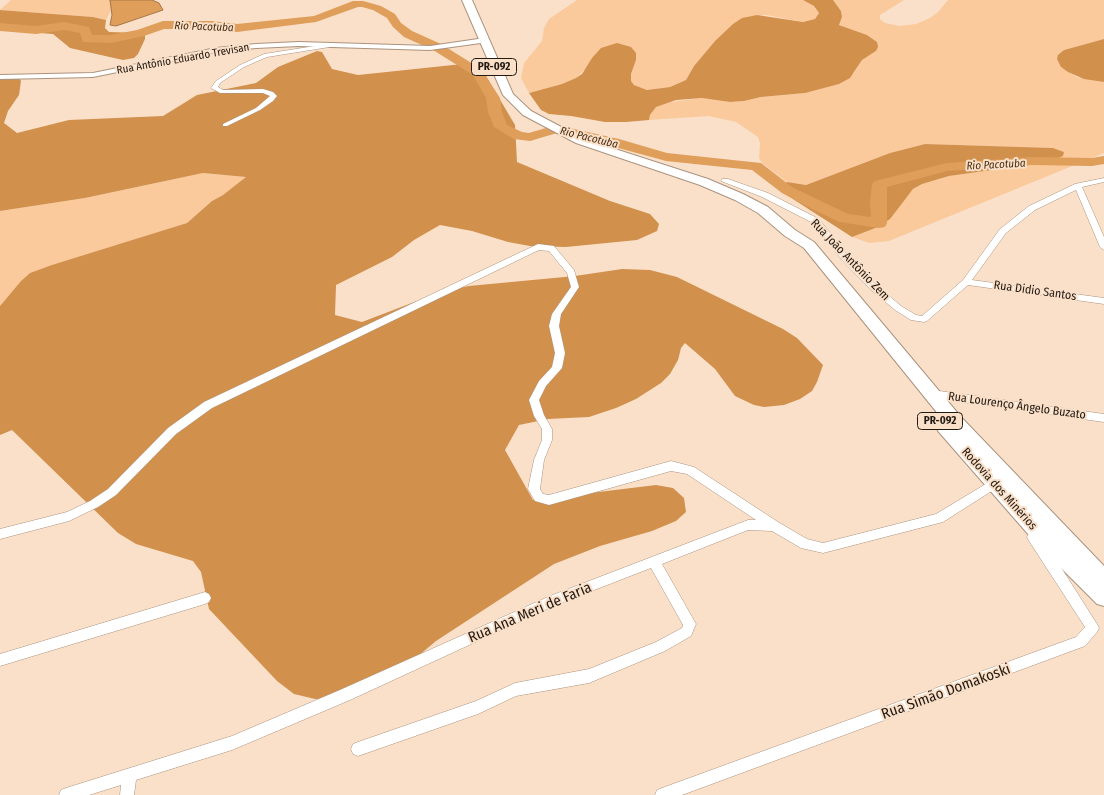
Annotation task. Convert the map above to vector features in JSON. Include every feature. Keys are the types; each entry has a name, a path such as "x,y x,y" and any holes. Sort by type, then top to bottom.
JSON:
{"main road":[{"name":"Rodovia dos Minérios","path":"467,0 485,40 495,69 508,95 527,114 580,140 704,182 739,198 763,210 790,233 809,245 930,394 1063,539 1104,580"},
{"name":"Rodovia dos Minérios","path":"790,233 839,300 994,484 1104,597"}],"street":[{"name":"Rua Antônio Eduardo Trevisan","path":"0,77 61,78 93,75 216,50 256,46 334,45 430,48 485,40"},
{"path":"225,125 258,109 274,96 263,91 222,92 214,88 218,82 242,66 266,55 334,45"},
{"name":"Rua João Antônio Zem","path":"725,181 765,195 816,221 845,258 874,287 898,308 914,318 924,319 932,314 966,282 1003,231 1032,208 1078,186 1104,180"},
{"path":"1078,186 1104,247"},
{"path":"0,534 69,516 94,504 112,492 172,431 208,406 291,364 538,246 551,248 572,272 575,287 557,314 554,326 560,353 557,368 542,384 534,400 539,416 547,429 547,440 540,460 534,489 539,498 549,500 671,466 690,470 774,526"},
{"name":"Rua Didio Santos","path":"966,282 1104,301"},
{"name":"Rua Lourenço Ângelo Buzato","path":"930,394 1104,418"},
{"name":"Rua Ana Meri de Faria","path":"66,795 232,743 345,695 554,600 748,525 774,526 805,544 823,548 939,518 994,484"},
{"name":"Rua Simão Domakoski","path":"662,795 1080,642 1093,628 1051,562 1024,526 1018,510"},
{"path":"358,749 478,707 515,690 589,676 660,647 687,632 690,624 654,562"},
{"path":"0,660 205,598"},
{"path":"127,795 129,774"}],"shaded area":[{"path":"11,0 111,0 112,3 106,20 93,17 0,10"},
{"path":"110,0 152,0 159,3 163,10 116,26 110,25 112,15"},
{"path":"577,0 803,0 814,6 819,13 815,19 803,22 766,15 751,16 715,41 694,66 686,80 670,87 647,90 634,85 631,81 631,74 636,60 586,68 576,78 529,93 521,78 524,63 542,41 544,28 549,19"},
{"path":"803,0 833,0 841,11 842,17 839,25 867,35 877,42 878,47 876,51 862,60 850,78 839,84 805,93 761,97 744,101 730,102 702,98 676,100 656,107 649,120 626,122 605,122 549,114 541,110 529,93 576,78 582,74 601,48 617,43 631,47 636,53 636,60 631,74 631,81 634,85 647,90 670,87 686,80 694,66 715,41 742,18 757,15 803,22 815,19 819,13 814,6"},
{"path":"833,0 904,0 880,15 880,19 885,23 900,26 916,24 930,18 948,0 1104,0 1104,39 1064,50 1061,67 1077,77 1104,82 1104,153 889,241 869,243 852,237 878,227 913,189 922,184 949,176 1004,168 1064,152 1053,148 925,144 890,153 806,185 787,182 762,163 759,158 760,143 758,137 736,122 709,116 649,120 656,107 663,103 702,98 730,102 805,93 854,73 862,60 876,51 877,42 867,35 839,25 842,17 841,11"},
{"path":"0,10 93,17 106,20 105,28 109,32 142,33 145,35 145,39 134,58 123,60 70,48 53,34 0,30"},
{"path":"1104,39 1104,82 1084,79 1061,67 1057,59 1058,55 1064,50"},
{"path":"317,51 322,52 332,69 358,75 472,63 479,64 515,125 517,162 610,201 650,214 659,224 657,231 637,240 566,247 530,246 440,225 414,240 392,257 336,285 335,315 362,322 443,291 469,286 575,276 622,269 650,270 677,277 783,329 797,338 823,365 812,391 800,399 784,405 764,407 754,405 735,396 715,369 685,343 670,374 661,383 636,399 589,417 548,419 519,425 505,450 533,500 656,485 673,488 684,498 686,512 676,521 652,531 600,546 554,564 436,641 399,672 350,698 315,699 294,694 277,681 209,609 201,572 193,561 136,544 118,533 12,430 0,435 0,306 21,281 30,273 52,265 187,223 212,201 246,177 203,173 85,198 0,211 0,76 18,77 21,81 19,95 8,111 4,123 17,133 69,120 163,116 197,95 256,83 278,67"},
{"path":"925,144 1053,148 1064,152 1063,156 1049,162 949,176 922,184 913,189 890,219 878,227 852,237 782,192 782,187 787,182 806,185 890,153"},
{"path":"203,173 247,177 212,201 187,223 30,273 0,306 0,211 85,198"}],"waterway":[{"name":"Rio Pacotuba","path":"0,27 36,30 64,26 85,30 87,39 111,39 140,33 163,25 212,25 237,28 316,19 357,3 363,4 377,8 391,16 397,25 408,34 437,47 477,72 493,98 495,112 501,127 519,136 530,137 556,129 614,142 666,157 756,166 787,190 818,206 845,218 879,223 878,203 880,184 947,167 1032,161 1092,162 1104,160"}]}
